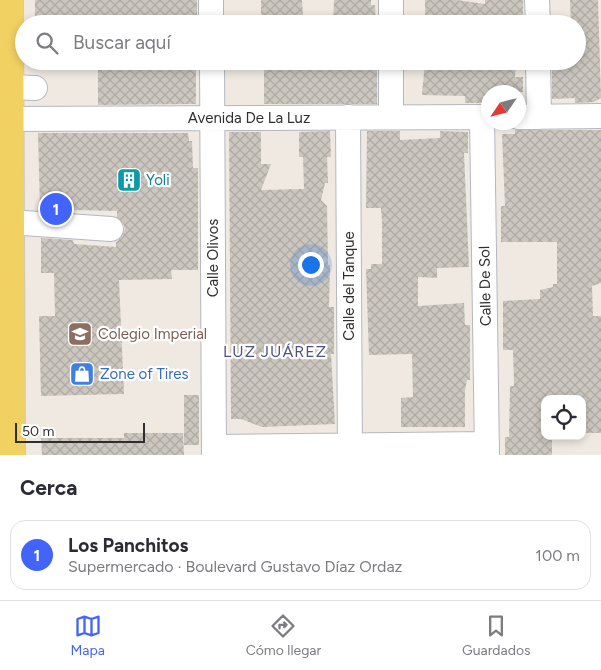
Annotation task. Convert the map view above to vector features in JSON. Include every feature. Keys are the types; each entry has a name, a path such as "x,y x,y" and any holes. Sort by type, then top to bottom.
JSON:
{"main road":[{"path":"9,0 15,32"},
{"path":"11,455 8,119 22,88 20,70"}],"street":[{"path":"211,0 211,15"},
{"path":"391,0 391,15"},
{"path":"537,0 538,15"},
{"name":"Calle Olivos","path":"212,70 214,451"},
{"path":"391,70 391,117"},
{"path":"537,70 529,117 601,116"},
{"name":"Calle del Tanque","path":"348,117 350,450"},
{"name":"Avenida De La Luz","path":"8,119 481,117"},
{"name":"Calle De Sol","path":"486,130 487,449"},
{"path":"9,222 111,228"},
{"path":"214,451 487,449"}],"building":[{"path":"35,0 197,0 197,15 35,15"},
{"path":"261,0 302,0 303,15 261,15"},
{"path":"334,0 371,0 371,5 375,5 376,15 333,15"},
{"path":"425,0 457,0 485,4 485,0 523,0 523,15 425,15"},
{"path":"570,0 598,0 601,98 594,102 575,103 575,98 552,99 552,70 586,70 586,15 571,15"},
{"path":"98,70 196,70 196,104 98,105"},
{"path":"264,70 377,70 377,104 264,104"},
{"path":"424,70 516,70 515,77 523,77 523,85 481,85 481,103 465,103 465,96 422,95"},
{"path":"515,130 601,130 601,283 592,286 593,316 601,316 601,433 586,433 586,395 541,395 541,440 552,440 552,455 505,455 505,437 509,437 510,386 514,386 513,350 503,350 503,301 540,299 540,290 557,284 557,242 501,242 501,206 505,206 502,134 515,134"},
{"path":"330,131 331,157 327,157 328,183 325,183 321,200 327,206 328,265 330,265 329,307 334,307 334,354 331,354 335,424 262,427 241,419 231,419 229,132 261,132 261,164 271,164 261,190 304,189 303,157 299,157 299,132"},
{"path":"367,131 400,131 400,140 440,138 440,131 468,132 468,153 464,153 469,267 437,268 437,278 418,277 418,306 464,303 465,325 470,325 470,380 467,380 465,390 465,427 401,427 401,398 413,397 412,354 369,355 366,269 371,269 371,264 382,264 382,222 381,208 366,208"},
{"path":"38,133 188,133 189,141 192,141 193,168 198,168 198,270 171,270 172,279 119,280 124,394 41,396 39,316 55,316 54,273 41,273 41,238 73,240 74,244 116,247 116,242 122,237 125,229 123,223 117,217 117,211 72,210 72,213 40,210"},
{"path":"184,395 199,395 199,445 184,445"},
{"path":"124,433 183,433 184,455 42,455 41,438 124,438"}],"place":[{"name":"Yoli","path":"129,180"},
{"name":"Los Panchitos","path":"56,209"},
{"name":"Colegio Imperial","path":"80,334"},
{"name":"Zone of Tires","path":"82,374"}],"district":[{"name":"LUZ JUÁREZ","path":"275,351"}]}
